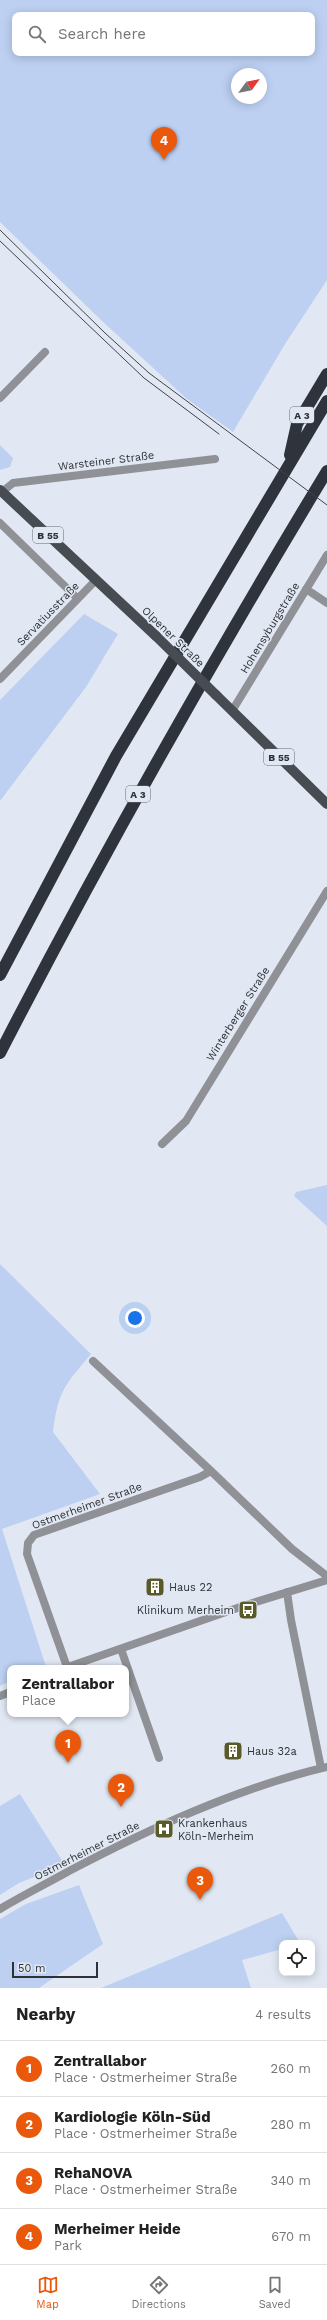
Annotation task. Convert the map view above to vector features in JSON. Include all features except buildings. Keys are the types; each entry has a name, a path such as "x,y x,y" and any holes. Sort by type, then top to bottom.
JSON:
{"highway":[{"name":"A 3","path":"289,462 297,424 327,374"},
{"name":"A 3","path":"0,975 116,756 289,462 327,401"},
{"name":"A 3","path":"0,1052 148,775 245,606 327,471"}],"main road":[{"name":"Olpener Straße","path":"1,491 95,581 156,636 327,804"}],"street":[{"path":"0,398 45,352"},
{"name":"Warsteiner Straße","path":"1,491 13,483 216,459"},
{"path":"0,523 77,598"},
{"name":"Hohensyburgstraße","path":"232,711 327,555"},
{"name":"Servatiusstraße","path":"0,679 95,581"},
{"path":"306,589 327,603"},
{"name":"Winterberger Straße","path":"162,1144 186,1121 327,891"},
{"path":"93,1362 211,1471 292,1549 327,1576"},
{"name":"Ostmerheimer Straße","path":"65,1665 27,1554 28,1543 34,1535 200,1477 211,1471"},
{"name":"Ostmerheimer Straße","path":"75,1665 287,1592 327,1580"},
{"name":"Ostmerheimer Straße","path":"0,1909 101,1855 178,1818 282,1780 324,1768 295,1643 287,1592"},
{"path":"121,1649 127,1665"},
{"path":"129,1672 159,1758"}],"shaded area":[{"path":"0,0 327,0 327,280 285,344 233,432 187,399 102,321 0,222"},
{"path":"0,445 13,458 10,467 0,470"},
{"path":"84,614 118,634 86,687 0,801 0,700"},
{"path":"327,1185 327,1226 294,1196 296,1192"},
{"path":"0,1264 91,1354 69,1381 60,1397 53,1432 100,1494 2,1529 45,1665 7,1665 7,1682 0,1686"},
{"path":"20,1794 65,1865 19,1883 0,1895 0,1806"},
{"path":"79,1885 103,1944 39,1988 0,1988 0,1919 26,1904"},
{"path":"282,1913 298,1940 279,1940 279,1950 242,1960 251,1988 101,1988"}],"tram line":[{"path":"0,230 105,333 149,373 327,505"},
{"path":"0,241 144,378 219,434"}],"place":[{"name":"Merheimer Heide","path":"164,160"},
{"name":"Haus 22","path":"155,1587"},
{"name":"Klinikum Merheim","path":"248,1610"},
{"name":"Haus 32a","path":"233,1751"},
{"name":"Zentrallabor","path":"68,1763"},
{"name":"Kardiologie Köln-Süd","path":"121,1807"},
{"name":"Krankenhaus Köln-Merheim","path":"164,1829"},
{"name":"RehaNOVA","path":"200,1900"}]}
